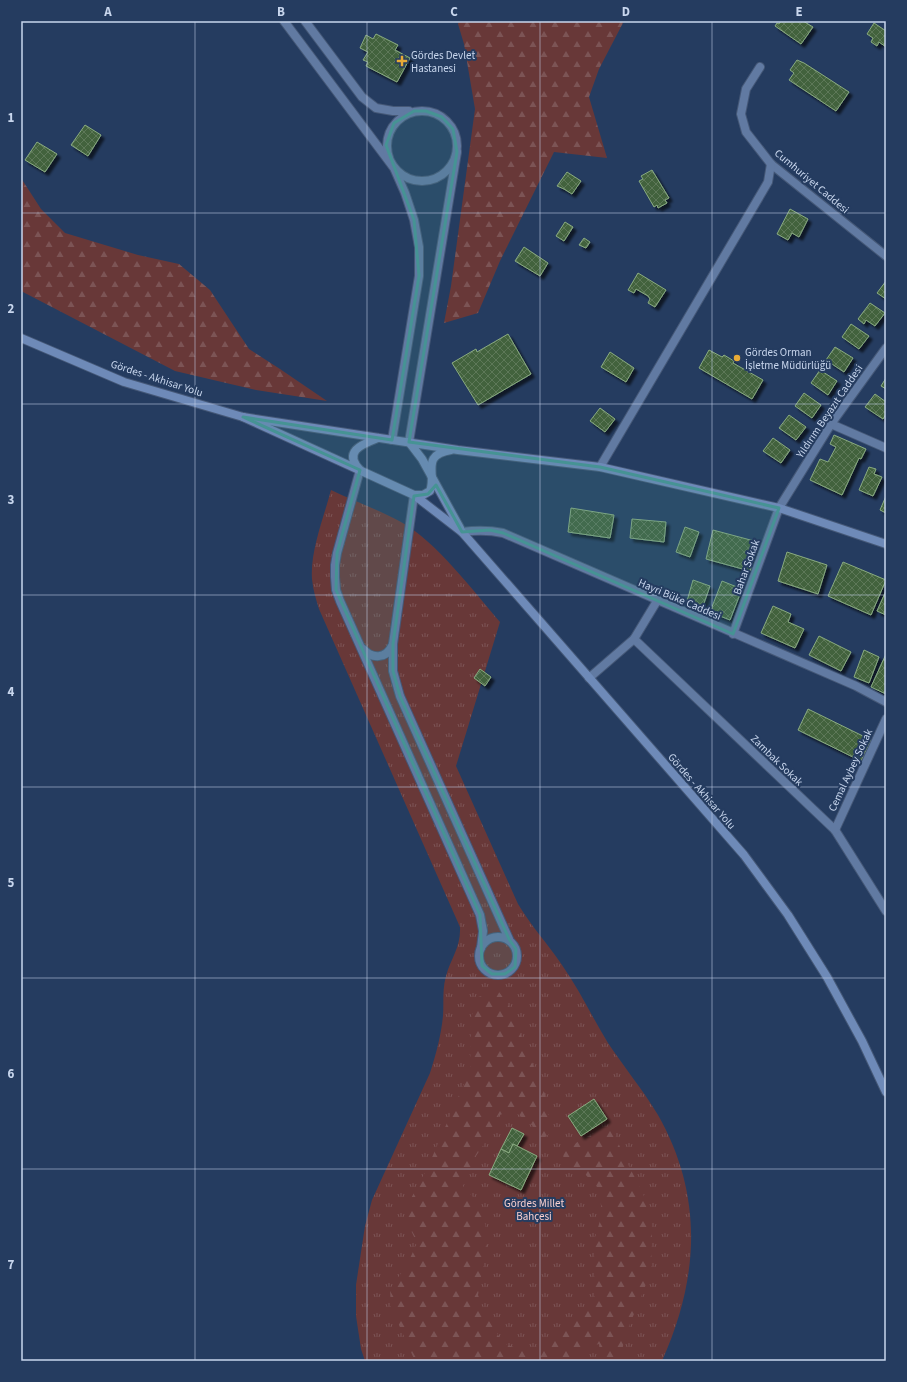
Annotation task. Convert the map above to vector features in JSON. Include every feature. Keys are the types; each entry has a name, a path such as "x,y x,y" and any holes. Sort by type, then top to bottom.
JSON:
{"main road":[{"name":"Gördes - Akhisar Yolu","path":"21,338 124,382 243,417 458,450 600,467 780,508 886,544"},
{"name":"Gördes - Akhisar Yolu","path":"243,417 414,495 462,532 744,855 788,915 828,977 862,1041 886,1092"},
{"path":"360,470 354,461 354,451 359,447 379,438"},
{"name":"Gördes - Akhisar Yolu","path":"409,442 422,459 462,532"},
{"path":"414,495 424,495 430,491 432,483 432,465 436,456 446,451 458,450"}],"street":[{"path":"284,21 394,168 402,176 413,181 425,182 437,178 446,172 453,163 457,152"},
{"path":"305,21 362,97 376,108 393,111 426,111 437,114 446,120 453,129 457,140 457,152 409,442"},
{"name":"Cumhuriyet Caddesi","path":"760,67 746,89 741,114 746,132 771,164 886,256"},
{"path":"392,440 419,276 418,247 414,220 405,193 388,157 386,145 388,134 394,123 403,115 414,111"},
{"path":"600,467 768,182 771,164"},
{"name":"Yıldırım Beyazıt Caddesi","path":"780,508 831,424 886,348"},
{"path":"831,424 886,448"},
{"path":"360,470 337,553 335,577 336,590 480,915 483,931 479,954 482,966 492,974 505,974 515,966 517,961 516,949 509,939 400,696 393,671 393,644 414,495"},
{"name":"Bahar Sokak","path":"733,634 780,508"},
{"name":"Hayri Büke Caddesi","path":"462,532 490,530 503,533 733,634 856,686 886,702"},
{"path":"589,678 634,639 657,601"},
{"name":"Zambak Sokak","path":"634,639 835,830 886,911"},
{"path":"361,647 370,654 380,656 388,652 393,644"},
{"name":"Cemal Aybey Sokak","path":"835,830 886,719"},
{"path":"481,948 485,942 496,937 509,939"}],"highlighted area":[{"path":"414,111 426,111 442,117 453,129 457,152 409,442 600,467 779,508 733,634 503,533 490,530 462,532 436,485 428,494 414,496 393,644 393,671 400,696 509,939 516,949 515,967 505,974 492,974 482,966 480,915 336,590 337,553 360,470 243,417 392,440 419,276 414,220 386,145 394,123"}],"green space":[{"path":"459,21 624,21 599,69 589,97 607,158 554,152 500,261 478,313 444,323 451,286 475,109 464,44 458,24"},
{"path":"21,178 41,209 65,233 138,255 179,264 210,290 249,349 327,401 256,390 175,371 21,291"},
{"name":"Gördes Millet Bahçesi","path":"331,490 393,518 414,531 441,554 500,622 456,766 518,904 568,974 608,1043 658,1115 673,1145 683,1176 689,1207 691,1237 689,1268 683,1299 674,1330 662,1361 365,1361 361,1349 356,1316 356,1285 365,1226 372,1200 430,1073 441,1031 445,981 459,941 460,927 319,609 312,579 313,557"},
{"path":"499,992 509,1006 545,1094 548,1115 548,1135 537,1142 533,1126 514,1111 499,1115 490,1135 474,1159 463,1186 481,1206 488,1238 478,1295 485,1314 503,1343 527,1352 549,1339 571,1323 595,1298 594,1241 602,1214 599,1189 583,1172 564,1164 563,1153 580,1140 611,1125 624,1157 643,1193 652,1227 651,1272 625,1336 620,1361 601,1361 599,1344 585,1348 581,1361 415,1361 391,1307 390,1289 407,1265 417,1243 406,1220 408,1204 427,1169 470,1070 471,1018 478,997"}],"building":[{"path":"781,21 803,21 813,27 801,44 775,26"},
{"path":"874,23 886,31 886,47 879,42 877,46 871,42 873,38 867,34"},
{"path":"376,34 398,45 395,50 410,58 397,82 366,66 368,62 363,60 368,52 360,48 366,35 373,39"},
{"path":"797,60 849,92 836,111 789,80 794,73 790,70"},
{"path":"85,125 101,135 88,156 71,145"},
{"path":"37,142 57,154 45,172 25,160"},
{"path":"652,170 669,198 665,200 667,203 658,208 657,205 654,207 639,181 643,179 641,176"},
{"path":"567,172 581,181 572,194 557,186"},
{"path":"790,209 808,219 799,237 792,233 788,240 777,234"},
{"path":"565,222 573,227 564,241 556,236"},
{"path":"584,238 590,242 586,248 579,245"},
{"path":"524,247 548,263 540,276 515,261"},
{"path":"638,273 666,290 655,307 648,303 650,299 648,296 636,289 634,293 628,290"},
{"path":"886,281 886,299 877,293"},
{"path":"870,303 885,313 875,326 866,320 864,324 858,319"},
{"path":"851,324 869,336 859,349 842,337"},
{"path":"508,334 531,374 478,405 452,363 476,349 477,352"},
{"path":"835,347 853,358 844,372 826,360"},
{"name":"Gördes Orman İşletme Müdürlüğü","path":"709,350 722,357 724,355 734,361 733,363 763,380 752,399 699,368"},
{"path":"610,352 634,368 626,382 601,367"},
{"path":"820,370 837,381 828,395 811,383"},
{"path":"886,378 886,389 881,386"},
{"path":"804,393 821,405 812,418 795,406"},
{"path":"875,394 886,402 886,414 883,419 865,407"},
{"path":"600,408 615,419 605,432 590,421"},
{"path":"789,415 806,427 796,440 779,428"},
{"path":"834,435 866,449 861,459 859,458 842,495 810,480 820,459 828,462 836,447 830,444"},
{"path":"773,438 790,450 781,463 763,451"},
{"path":"869,467 876,469 874,474 882,477 873,496 859,490"},
{"path":"886,496 886,513 880,510"},
{"path":"571,508 614,515 610,538 568,532"},
{"path":"632,519 666,522 664,542 630,538"},
{"path":"685,527 699,532 690,557 676,552"},
{"path":"713,530 758,542 750,571 706,559"},
{"path":"787,552 827,565 818,594 778,581"},
{"path":"843,562 886,580 871,615 828,596"},
{"path":"693,580 710,586 703,606 687,601"},
{"path":"722,581 742,589 730,620 710,612"},
{"path":"886,591 886,615 877,611"},
{"path":"773,606 791,614 788,622 804,629 795,648 761,633"},
{"path":"819,636 851,652 841,671 809,655"},
{"path":"864,650 879,657 869,683 854,677"},
{"path":"886,654 886,694 871,687"},
{"path":"480,669 491,677 485,686 474,678"},
{"path":"808,709 871,740 861,761 798,730"},
{"path":"594,1099 607,1119 581,1136 568,1116"},
{"path":"512,1128 524,1134 517,1146 513,1144 509,1153 501,1149"},
{"path":"513,1144 537,1156 521,1190 489,1175 501,1149 509,1153"}],"place":[{"name":"Gördes Devlet Hastanesi","path":"402,61"},
{"name":"Gördes Orman İşletme Müdürlüğü","path":"737,358"}]}
